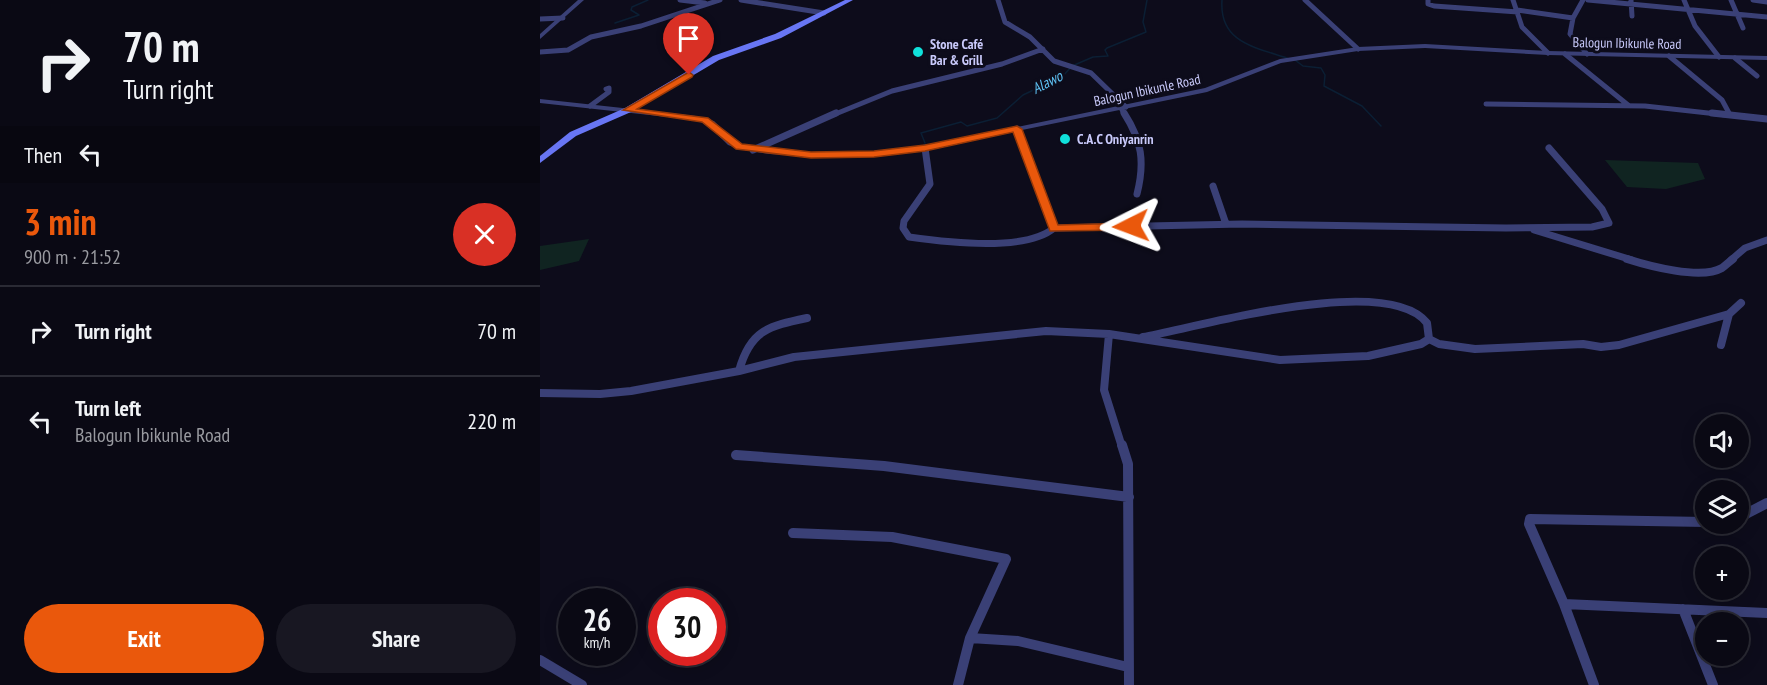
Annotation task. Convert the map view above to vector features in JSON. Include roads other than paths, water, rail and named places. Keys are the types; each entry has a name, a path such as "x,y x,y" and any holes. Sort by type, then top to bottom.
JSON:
{"main road":[{"path":"540,160 573,134 628,110 716,58 778,36 850,0"}],"street":[{"path":"540,37 581,0"},
{"path":"680,0 708,3"},
{"path":"540,52 568,50 591,37 630,30 720,0"},
{"path":"741,0 824,13"},
{"path":"998,0 1005,22 1030,37 1054,61 1091,73 1124,107 1139,135 1144,157 1137,194"},
{"path":"1305,0 1358,49"},
{"path":"1428,0 1430,5 1470,5 1573,18"},
{"path":"1513,0 1524,31 1548,53"},
{"path":"1587,54 1570,34 1573,18 1586,0 1631,2 1767,17"},
{"path":"1684,0 1695,26 1719,57"},
{"path":"1731,0 1743,28"},
{"path":"1753,0 1767,2"},
{"path":"1631,2 1632,16"},
{"path":"540,19 563,18"},
{"name":"Balogun Ibikunle Road","path":"540,101 705,120 731,143 753,150 834,156 925,148 1217,88 1289,59 1358,49 1425,46 1565,54 1767,58"},
{"path":"753,150 809,124 892,92 994,66 1043,49"},
{"path":"1565,54 1629,106"},
{"path":"1669,56 1722,100 1729,113"},
{"path":"1736,58 1756,76"},
{"path":"590,106 609,92 609,88 606,89"},
{"path":"1486,104 1629,106 1729,113 1767,119"},
{"path":"1017,129 1054,228"},
{"path":"925,148 930,184 904,221 903,228 909,237 1021,242 1046,237 1054,228 1226,225 1526,228 1592,227 1609,223 1596,201 1549,148"},
{"path":"1213,186 1226,225"},
{"path":"1526,228 1653,267 1701,272 1721,269 1745,248 1767,240"},
{"path":"1140,338 1190,330 1290,306 1325,302 1387,306 1411,311 1422,317 1430,328 1429,339"},
{"path":"1429,339 1439,344 1475,350 1583,344 1601,347 1619,345 1729,314 1741,303"},
{"path":"1721,345 1729,314"},
{"path":"739,371 742,355 763,329 807,318"},
{"path":"540,393 600,394 631,391 739,371 817,353 1007,333 1046,331 1109,334 1239,356 1302,360 1368,356 1421,344 1429,339"},
{"path":"1109,334 1104,390 1128,464 1129,685"},
{"path":"736,455 827,459 900,466 1129,497"},
{"path":"1749,513 1767,504"},
{"path":"1594,685 1564,604 1529,524 1530,519 1695,522"},
{"path":"793,533 892,537 960,552 1004,557 1006,562 970,638 958,685"},
{"path":"1564,604 1767,613"},
{"path":"1683,609 1713,685"},
{"path":"970,638 1018,641 1128,668"},
{"path":"540,660 582,685"}],"waterway":[{"path":"615,23 639,15 631,10 632,7 648,0"},
{"name":"Alawo","path":"925,143 921,133 961,122 967,126 997,118 1023,95 1063,76 1072,66 1093,57 1108,56 1105,50 1107,48 1146,32 1143,22 1147,0"},
{"path":"1222,0 1226,25 1233,34 1251,46 1287,58"},
{"path":"1295,60 1303,66 1321,68 1325,75 1324,86 1362,106 1381,126"}],"place":[{"name":"Stone Café Bar & Grill","path":"918,52"},
{"name":"C.A.C Oniyanrin","path":"1065,139"}]}
